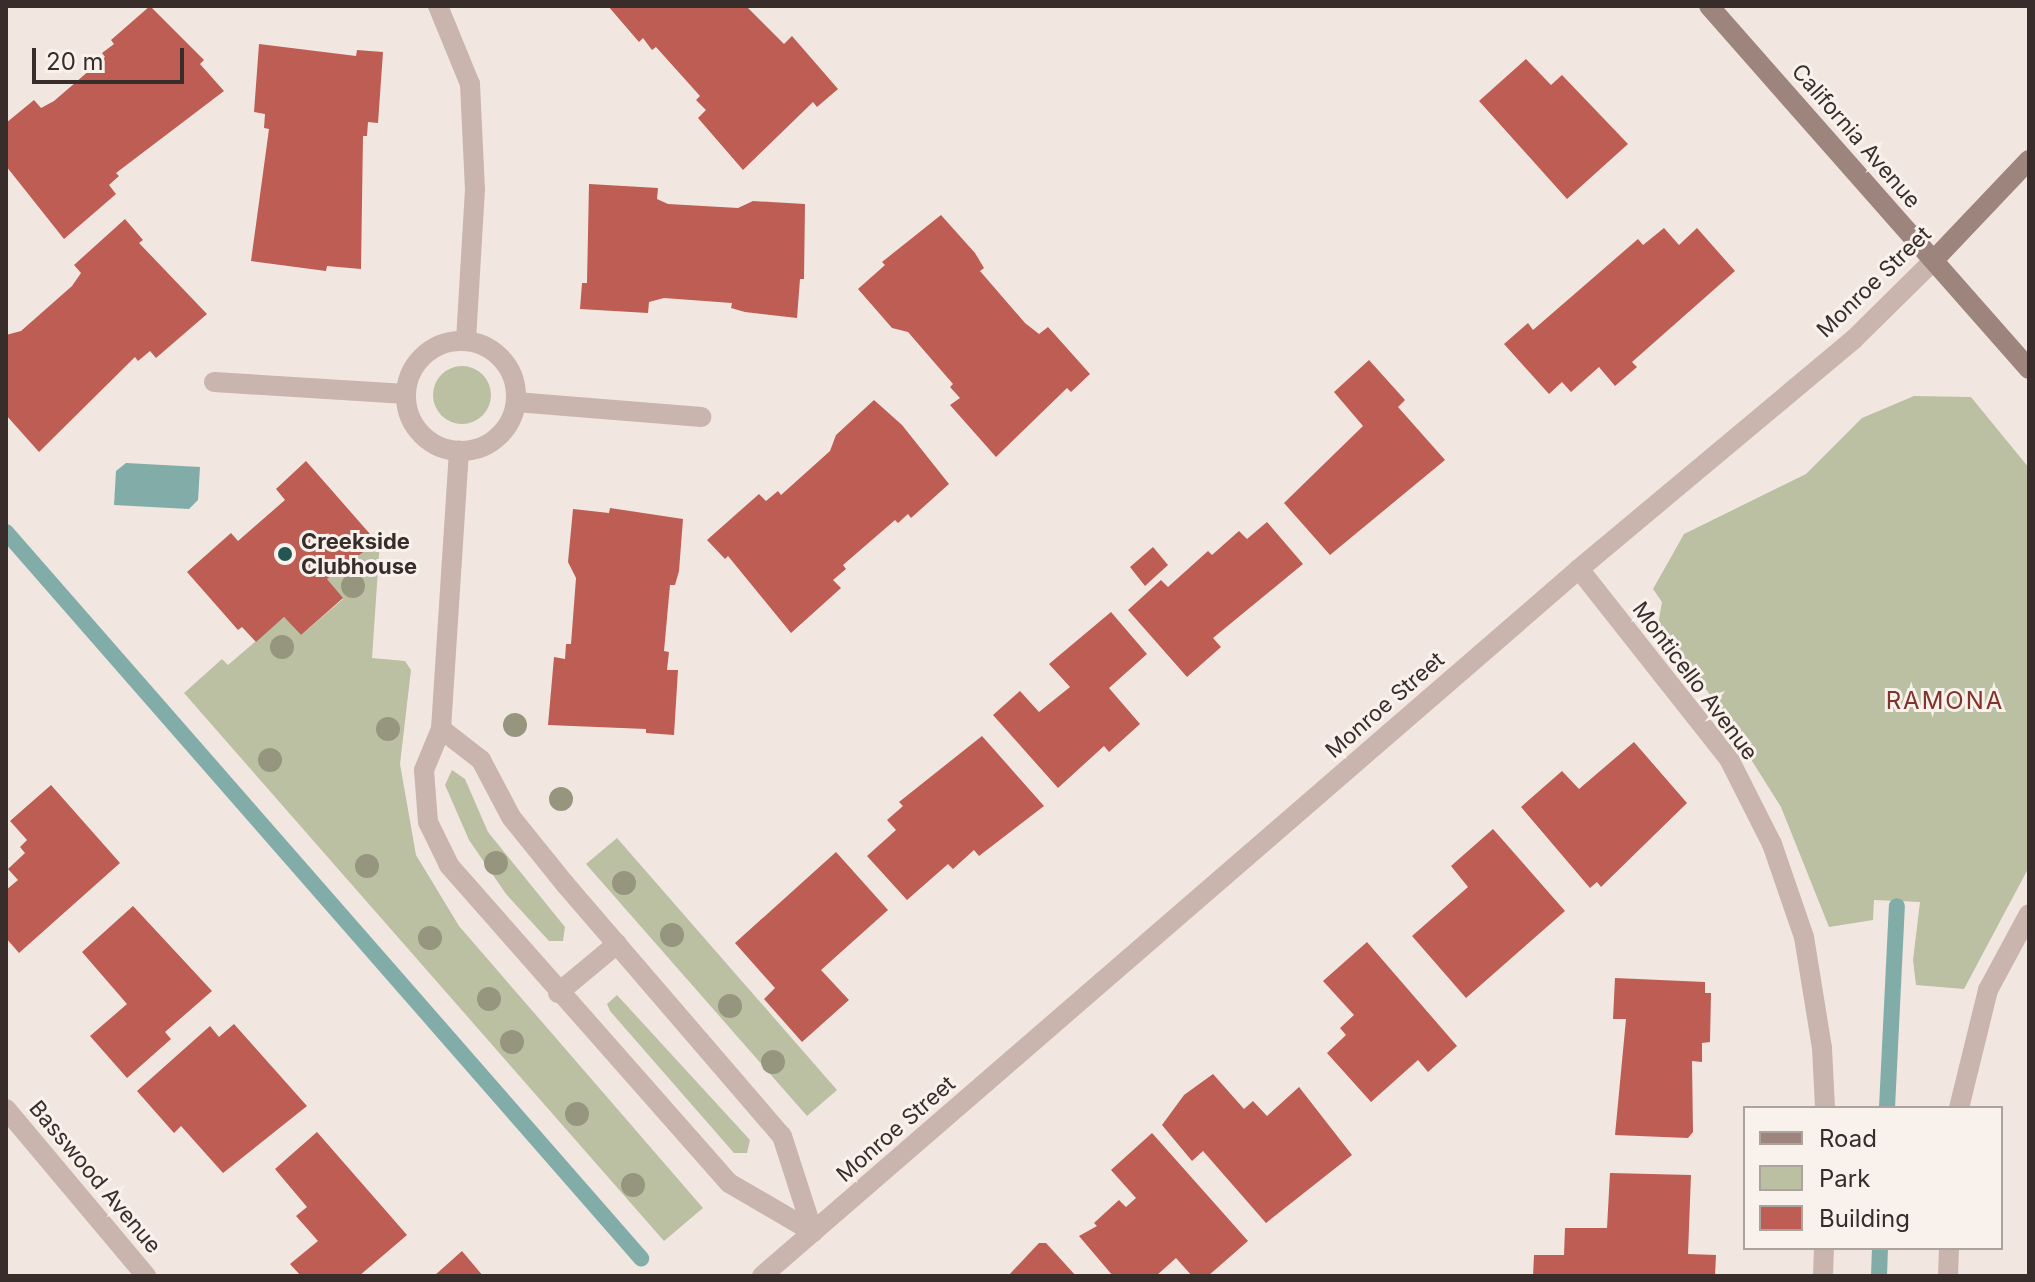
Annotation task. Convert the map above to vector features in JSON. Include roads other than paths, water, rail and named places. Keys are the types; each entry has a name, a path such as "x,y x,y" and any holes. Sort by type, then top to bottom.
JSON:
{"main road":[{"name":"California Avenue","path":"1709,6 2029,369"},
{"name":"Monroe Street","path":"1934,260 2029,160"}],"street":[{"path":"438,6 470,84 475,189 466,341"},
{"name":"Monroe Street","path":"768,1274 1579,569 1854,339 1934,260"},
{"path":"449,341 466,341 483,345 503,361 515,384 516,402 507,425 491,443 459,451 442,448 415,427 406,394 418,360 449,341"},
{"path":"214,382 406,394"},
{"path":"516,402 701,417"},
{"path":"459,451 441,729 424,770 428,822 449,865 558,993 729,1183 813,1232"},
{"name":"Monticello Avenue","path":"1579,569 1729,759 1772,844 1804,937 1822,1048 1825,1106"},
{"path":"441,729 481,760 511,817 782,1136 813,1232"},
{"path":"1959,1106 1988,990 2029,914"},
{"path":"558,993 617,944"},
{"name":"Basswood Avenue","path":"6,1109 146,1276"},
{"path":"1823,1276 1824,1250"},
{"path":"1948,1276 1949,1250"}],"water":[{"path":"126,463 200,467 198,500 189,509 114,505 116,471"}],"waterway":[{"path":"6,532 641,1258"},
{"path":"1887,1106 1897,906"},
{"path":"1879,1276 1880,1250"}],"place":[{"name":"Creekside Clubhouse","path":"285,554"}],"district":[{"name":"RAMONA","path":"1945,701"}]}
